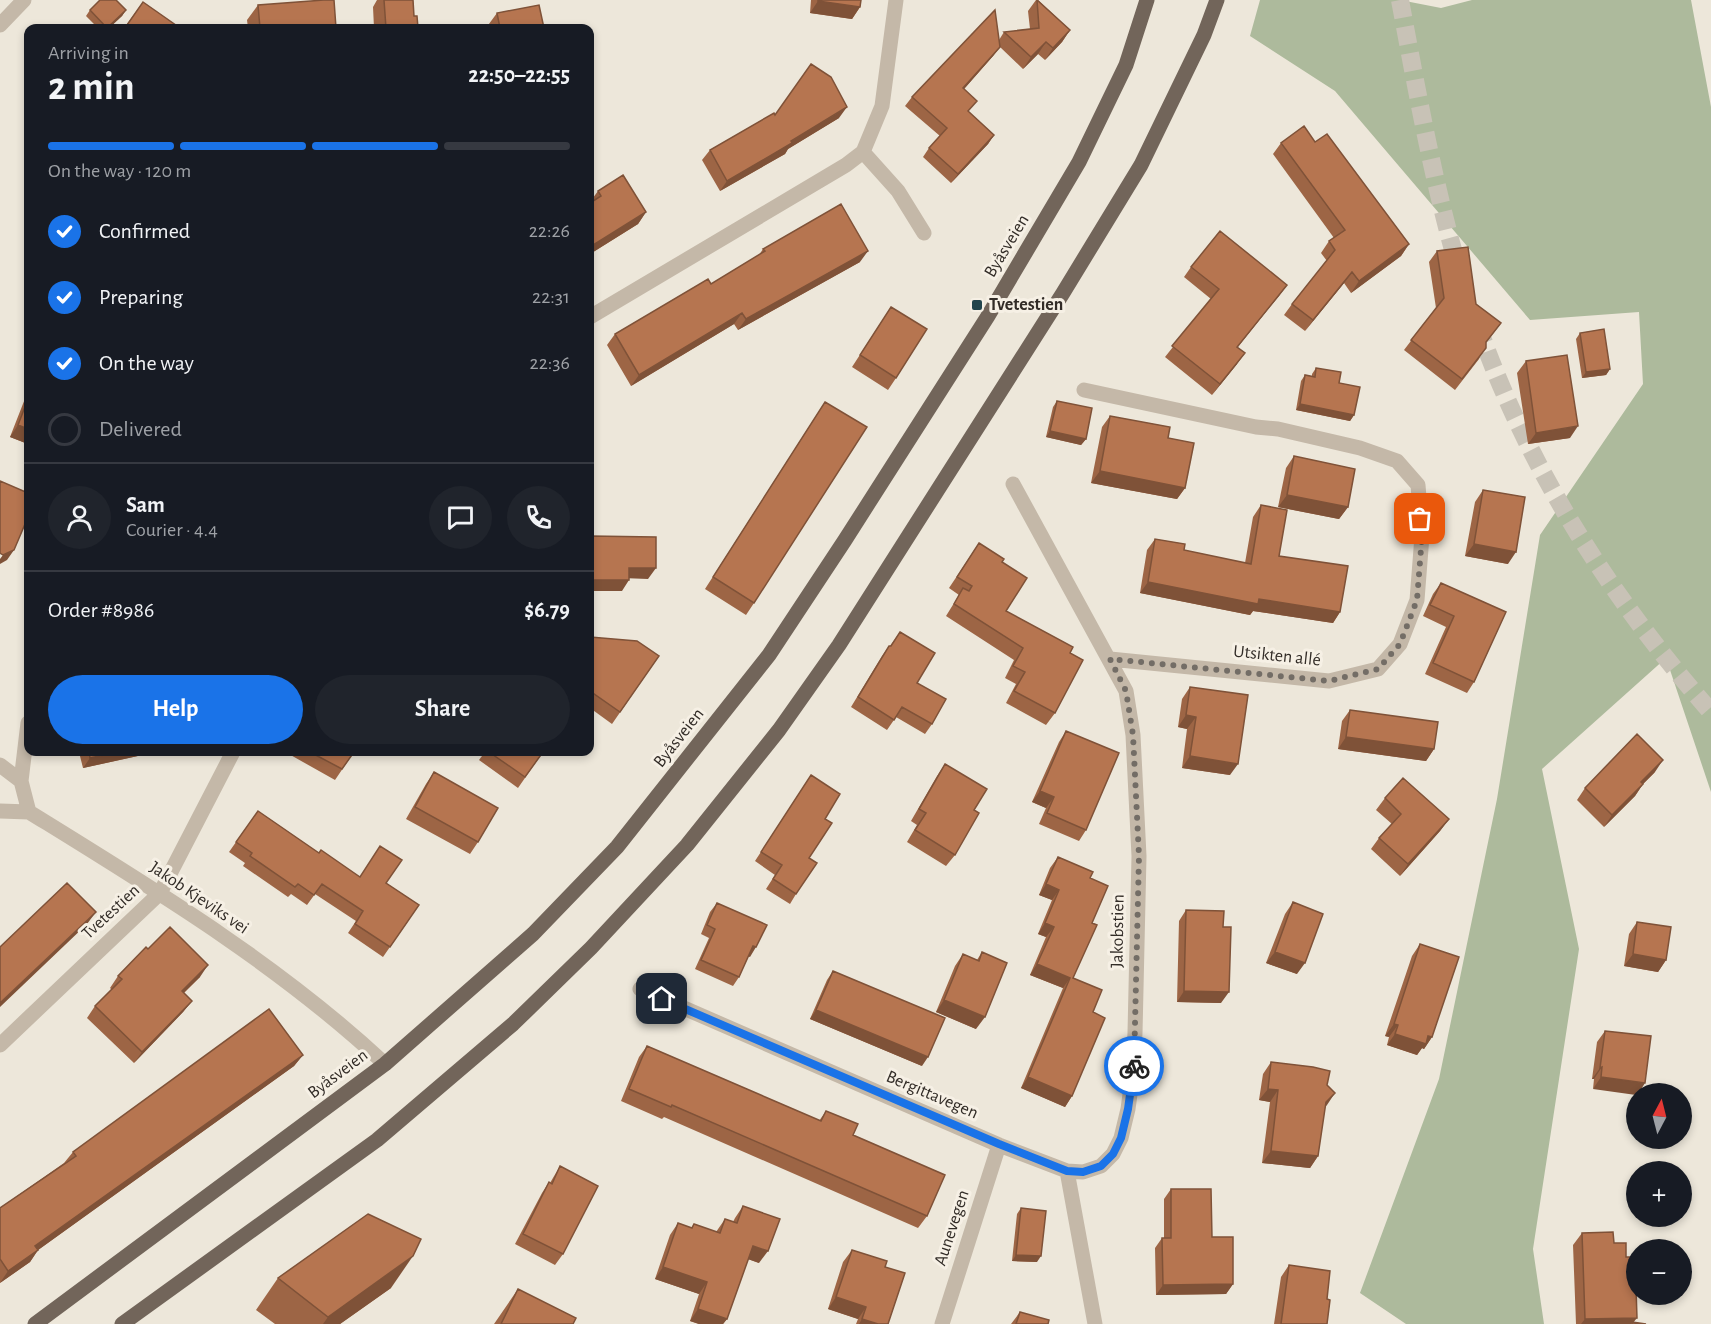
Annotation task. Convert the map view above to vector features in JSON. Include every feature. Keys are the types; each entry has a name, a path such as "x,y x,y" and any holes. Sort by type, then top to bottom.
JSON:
{"main road":[{"name":"Byåsveien","path":"35,1324 385,1064 533,934 617,847 768,655 845,540 988,316 1079,162 1126,64 1147,0"},
{"path":"122,1324 377,1140 495,1040 591,948 687,845 779,730 839,645 1063,293 1141,165 1204,35 1217,0"}],"street":[{"path":"0,25 24,0"},
{"path":"594,315 846,165 863,152 882,106 896,0"},
{"path":"863,152 898,191 924,233"},
{"name":"Utsikten allé","path":"1084,390 1360,448 1397,461 1418,485 1422,536 1417,600 1400,644 1378,669 1329,681 1110,659"},
{"path":"1013,484 1110,659"},
{"name":"Jakobstien","path":"1067,1171 1083,1172 1101,1166 1113,1154 1121,1138 1133,1072 1139,856 1133,735 1126,691 1110,659"},
{"path":"0,811 29,812 21,781 24,756"},
{"name":"Tvetestien","path":"0,1045 160,893 231,756"},
{"path":"0,765 21,781"},
{"name":"Jakob Kjeviks vei","path":"29,812 160,893 296,987 385,1064"},
{"name":"Bergittavegen","path":"640,989 999,1144 1067,1171"},
{"name":"Aunevegen","path":"942,1324 999,1144"},
{"path":"1067,1171 1095,1324"}],"green space":[{"path":"1260,0 1400,0 1441,8 1472,0 1691,0 1711,107 1711,792 1666,658 1542,769 1579,949 1533,1249 1544,1324 1406,1324 1360,1293 1439,1079 1497,799 1540,535 1643,384 1639,312 1530,320 1335,91 1250,36"}],"building":[{"path":"100,0 116,0 126,10 111,24 103,24 90,10"},
{"path":"334,0 336,24 260,24 258,5"},
{"path":"384,0 413,0 414,16 417,16 418,24 386,24"},
{"path":"818,0 861,0 860,7"},
{"path":"1037,0 1070,30 1053,48 1046,42 1031,57 1004,32 1039,28"},
{"path":"143,2 174,24 128,24"},
{"path":"539,5 543,24 499,24 497,13"},
{"path":"995,10 1000,47 963,88 977,101 968,111 994,135 958,174 929,148 947,128 912,97"},
{"path":"811,64 831,77 847,107 727,181 710,150 774,113 775,115"},
{"path":"1304,126 1315,142 1327,134 1409,244 1359,281 1352,272 1313,320 1292,304 1335,250 1329,241 1345,230 1281,143"},
{"path":"623,175 646,212 594,244 594,200 601,196 598,191"},
{"path":"841,204 868,251 746,319 742,313 639,375 615,334 708,279 711,284 765,251 763,249"},
{"path":"1220,231 1287,285 1237,347 1245,353 1220,384 1172,346 1219,289 1191,267"},
{"path":"1468,247 1476,304 1501,323 1486,342 1486,348 1462,379 1411,340 1444,298 1437,251"},
{"path":"891,307 927,329 896,378 860,355"},
{"path":"1604,329 1610,369 1586,372 1580,333"},
{"path":"1567,355 1578,426 1536,433 1526,361"},
{"path":"1316,368 1341,372 1339,383 1360,387 1354,415 1300,404 1305,375 1315,377"},
{"path":"1057,401 1092,408 1086,439 1050,431"},
{"path":"825,402 867,427 754,603 713,577"},
{"path":"24,409 24,427 18,425"},
{"path":"1110,416 1170,427 1168,438 1194,443 1185,488 1100,471"},
{"path":"1294,456 1355,469 1348,507 1287,495"},
{"path":"0,481 24,491 24,526 14,550 3,555 0,553"},
{"path":"1483,490 1525,497 1516,552 1474,544"},
{"path":"1261,505 1287,510 1279,556 1348,566 1340,612 1259,599 1258,604 1148,582 1155,539 1185,544 1184,550 1251,564"},
{"path":"594,536 656,537 656,568 629,568 629,580 594,580"},
{"path":"979,543 1004,559 1002,562 1027,578 1006,611 1073,647 1070,653 1083,660 1055,713 1014,691 1025,672 1013,666 1023,648 954,604 963,588 969,591 972,586 957,577"},
{"path":"1441,583 1506,612 1474,682 1433,663 1454,616 1430,605"},
{"path":"900,632 935,653 917,683 946,699 932,724 902,707 894,720 858,697"},
{"path":"594,637 637,641 659,656 620,712 594,694"},
{"path":"1190,687 1248,695 1238,764 1190,756 1196,717 1186,715"},
{"path":"1350,710 1438,722 1434,749 1346,737"},
{"path":"1066,731 1119,753 1086,830 1047,813 1054,797 1040,791"},
{"path":"1637,734 1663,760 1612,815 1585,788"},
{"path":"318,756 351,756 342,769"},
{"path":"495,756 540,756 525,777"},
{"path":"945,764 987,789 974,810 979,813 955,855 915,830 926,813 919,809"},
{"path":"434,772 498,808 478,842 415,807"},
{"path":"811,775 840,794 825,819 832,823 809,858 817,863 796,894 773,879 782,865 761,852"},
{"path":"1403,778 1449,819 1408,864 1379,838 1401,814 1385,798"},
{"path":"258,811 319,853 321,850 360,877 380,846 402,860 386,883 419,905 390,947 355,924 363,911 322,884 314,895 298,884 295,887 250,856 252,853 236,842"},
{"path":"1058,857 1093,872 1090,878 1108,886 1092,923 1097,925 1073,978 1102,990 1093,1012 1105,1018 1072,1096 1028,1077 1070,978 1037,964 1054,927 1045,923 1059,890 1046,884"},
{"path":"67,883 96,912 0,1003 0,947"},
{"path":"1293,902 1323,914 1305,963 1275,952"},
{"path":"717,903 767,925 756,947 753,946 739,977 701,960 715,929 707,925"},
{"path":"1186,910 1224,911 1223,927 1231,927 1229,992 1184,991"},
{"path":"1637,922 1671,927 1666,960 1633,954"},
{"path":"170,927 208,965 182,991 192,1001 142,1052 95,1006 122,979 118,976 146,947 148,949"},
{"path":"1420,944 1459,957 1432,1037 1428,1036 1426,1044 1395,1034 1398,1025 1394,1024"},
{"path":"982,952 1007,963 985,1017 944,1000 963,954 979,961"},
{"path":"833,971 945,1018 928,1057 816,1010"},
{"path":"269,1009 303,1055 35,1246 38,1250 8,1271 0,1259 0,1208 76,1156 73,1152"},
{"path":"1605,1031 1651,1036 1645,1083 1601,1077 1602,1067 1600,1068"},
{"path":"647,1046 821,1121 826,1111 858,1124 853,1135 945,1175 927,1216 672,1105 671,1107 629,1089"},
{"path":"1271,1062 1330,1071 1327,1085 1335,1093 1326,1102 1318,1156 1271,1151 1278,1090 1268,1089"},
{"path":"560,1166 598,1186 563,1254 523,1234 549,1182 552,1184"},
{"path":"1171,1189 1211,1189 1212,1237 1233,1237 1233,1284 1163,1285 1162,1238 1171,1238"},
{"path":"743,1206 780,1219 768,1251 753,1246 727,1319 698,1309 707,1282 663,1267 678,1223 692,1228 694,1224 720,1233 725,1219 737,1223"},
{"path":"1021,1208 1046,1211 1041,1256 1016,1255"},
{"path":"368,1214 421,1239 413,1256 328,1317 278,1278"},
{"path":"1613,1232 1614,1243 1626,1243 1626,1305 1637,1305 1637,1318 1585,1319 1582,1233"},
{"path":"852,1250 887,1261 885,1267 905,1273 888,1324 878,1324 862,1319 866,1307 836,1297"},
{"path":"1289,1265 1330,1271 1327,1324 1281,1324"},
{"path":"518,1289 576,1318 573,1324 501,1324"},
{"path":"1020,1312 1049,1320 1048,1324 1016,1324"}],"tunnel":[{"path":"1400,0 1433,170 1459,271"},
{"path":"1478,326 1521,431 1576,530 1639,624 1711,712"}],"way so far":[{"path":"1134,1066 1139,856 1133,735 1126,691 1110,659 1329,681 1378,669 1400,644 1417,600 1422,536 1420,519"}],"place":[{"name":"Tvetestien","path":"977,305"}],"route":[{"path":"662,999 1067,1171 1083,1172 1101,1166 1113,1154 1121,1138 1128,1109 1134,1066"}]}
